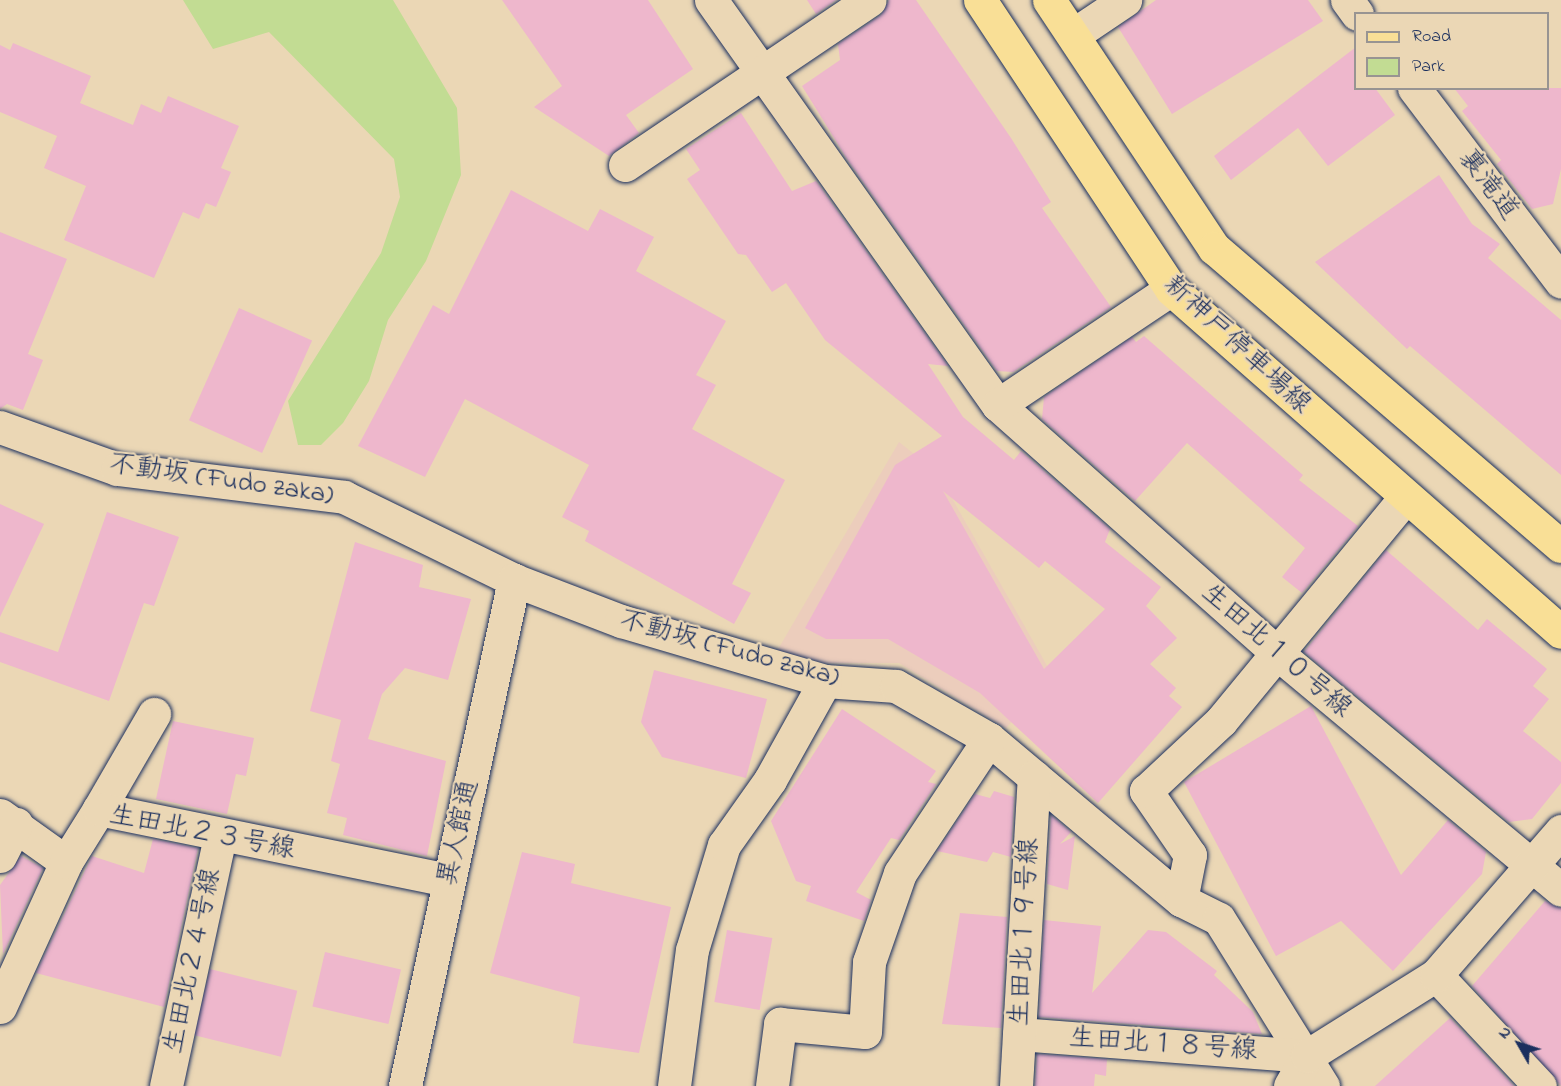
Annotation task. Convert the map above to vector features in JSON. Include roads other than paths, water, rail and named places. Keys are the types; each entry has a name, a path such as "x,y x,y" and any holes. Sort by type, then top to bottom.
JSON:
{"main road":[{"name":"新神戸停車場線","path":"980,0 1171,289 1405,498 1561,632"},
{"name":"新神戸停車場線","path":"1049,0 1214,248 1561,546"}],"street":[{"name":"生田北１０号線","path":"711,0 758,72 998,405 1278,654 1561,890"},
{"path":"625,165 758,72 870,0"},
{"path":"1073,35 1125,0"},
{"path":"1347,0 1356,12"},
{"name":"裏滝道","path":"1416,90 1561,282"},
{"path":"998,405 1171,289"},
{"name":"不動坂 (Fudo zaka)","path":"0,427 117,469 344,497 514,580 621,621 825,681 896,686 989,739 1181,900 1219,919 1307,1056 1323,1086"},
{"path":"1181,900 1190,855 1146,791 1221,721 1405,498"},
{"name":"異人館通","path":"405,1086 514,580"},
{"path":"674,1086 692,950 724,845 770,780 825,681"},
{"path":"99,810 154,714"},
{"path":"772,1086 780,1024 865,1032 869,962 900,873 989,739"},
{"name":"生田北１９号線","path":"1016,1086 1034,777"},
{"name":"生田北２３号線","path":"0,1007 66,862 99,810 449,880"},
{"path":"0,856 8,819 66,862"},
{"path":"1290,1086 1307,1056 1436,975 1561,831"},
{"name":"生田北２４号線","path":"166,1086 220,836"},
{"path":"1436,975 1540,1086"},
{"name":"生田北１８号線","path":"1019,1034 1307,1056"}]}
